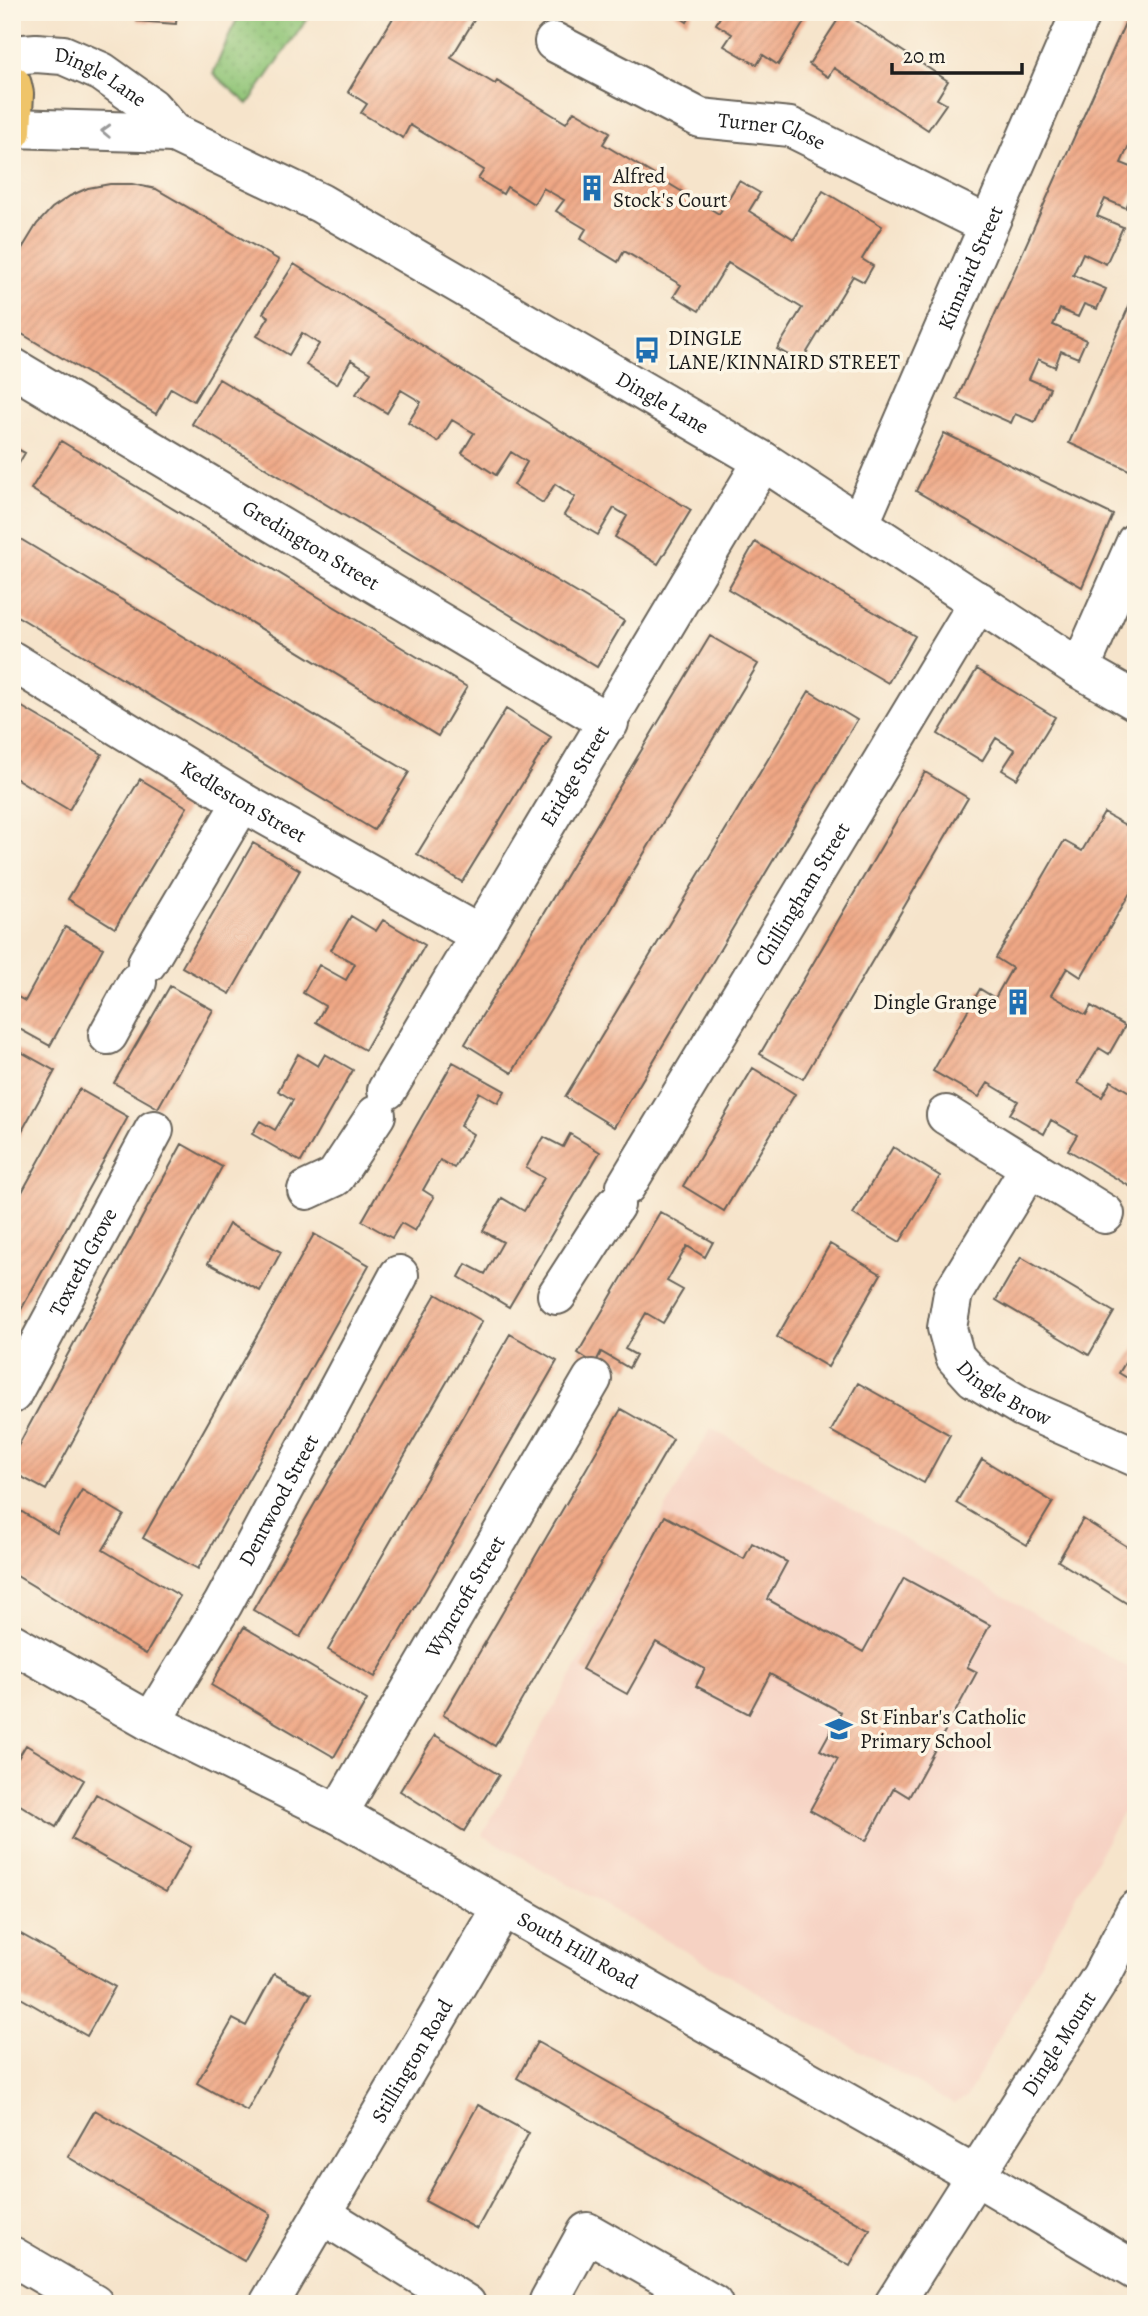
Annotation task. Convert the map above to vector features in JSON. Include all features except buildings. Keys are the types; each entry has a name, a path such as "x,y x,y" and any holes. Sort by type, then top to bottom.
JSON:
{"highway":[{"path":"12,85 12,129"}],"street":[{"name":"Kinnaird Street","path":"860,523 1082,12"},
{"name":"Turner Close","path":"554,42 699,118 790,127 988,225"},
{"name":"Dingle Lane","path":"12,55 63,55 102,72 151,107 174,133 320,203 763,461 1080,669 1136,701"},
{"name":"Dingle Lane","path":"12,129 174,133"},
{"name":"Gredington Street","path":"12,367 608,723"},
{"name":"Eridge Street","path":"321,1183 382,1102 763,461"},
{"path":"1080,669 1136,542"},
{"name":"Chillingham Street","path":"557,1295 979,601"},
{"name":"Kedleston Street","path":"12,661 243,802 480,935"},
{"path":"108,1035 142,972 243,802"},
{"path":"946,1115 1105,1214"},
{"name":"Toxteth Grove","path":"12,1394 154,1130"},
{"name":"Dingle Brow","path":"1030,1167 953,1293 947,1328 955,1357 974,1378 1022,1407 1136,1457"},
{"name":"Dentwood Street","path":"151,1722 223,1604 399,1275"},
{"name":"Wyncroft Street","path":"338,1814 592,1379"},
{"name":"South Hill Road","path":"12,1643 151,1722 338,1814 976,2176 1136,2271"},
{"name":"Stillington Road","path":"269,2304 502,1908"},
{"name":"Dingle Mount","path":"894,2304 1101,1977 1136,1910"},
{"path":"321,2214 466,2304"},
{"path":"549,2301 587,2232 713,2304"},
{"path":"12,2256 94,2304"}],"shaded area":[{"name":"St Finbar's Catholic Primary School","path":"711,1428 1136,1672 1136,1787 967,2097 953,2104 482,1835"}],"green space":[{"path":"241,12 312,12 248,104 213,74"}],"place":[{"name":"Alfred Stock's Court","path":"592,188"},
{"name":"DINGLE LANE/KINNAIRD STREET","path":"647,350"},
{"name":"Dingle Grange","path":"1018,1002"},
{"name":"St Finbar's Catholic Primary School","path":"839,1729"}]}
